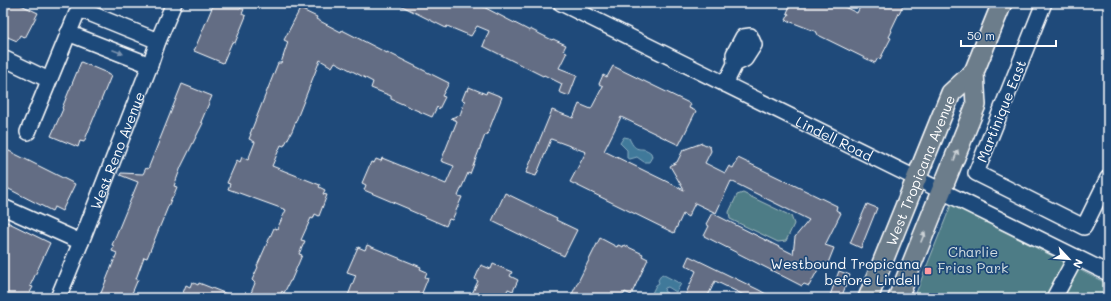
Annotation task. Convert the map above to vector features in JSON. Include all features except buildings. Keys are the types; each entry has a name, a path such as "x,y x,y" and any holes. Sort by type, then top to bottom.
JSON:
{"main road":[{"name":"West Tropicana Avenue","path":"868,298 951,93 974,72 1002,3"},
{"name":"West Tropicana Avenue","path":"898,298 976,105 974,72"}],"street":[{"name":"West Reno Avenue","path":"58,298 174,3"},
{"name":"Martinique East","path":"1044,3 976,173 1084,227 1108,178"},
{"name":"Lindell Road","path":"565,4 1108,273"},
{"path":"28,132 80,6 106,20 158,42"},
{"path":"96,43 106,20"},
{"path":"68,33 150,65"},
{"path":"3,58 49,80"},
{"path":"725,84 735,64"},
{"path":"3,207 81,242"},
{"path":"1054,298 1076,257"}],"green space":[{"path":"743,193 791,216 794,224 786,241 778,242 730,219 729,212 737,195"},
{"name":"Charlie Frias Park","path":"951,205 1108,284 1108,298 914,298"}],"water":[{"path":"624,137 629,138 634,147 644,149 651,153 652,157 649,162 644,162 637,157 630,159 627,158 627,150 620,143"},
{"path":"662,274 681,284 676,292 668,287 665,288 664,291 667,293 667,298 658,298 651,295 656,285 659,283 658,280"}],"place":[{"name":"Westbound Tropicana before Lindell","path":"928,271"}]}
